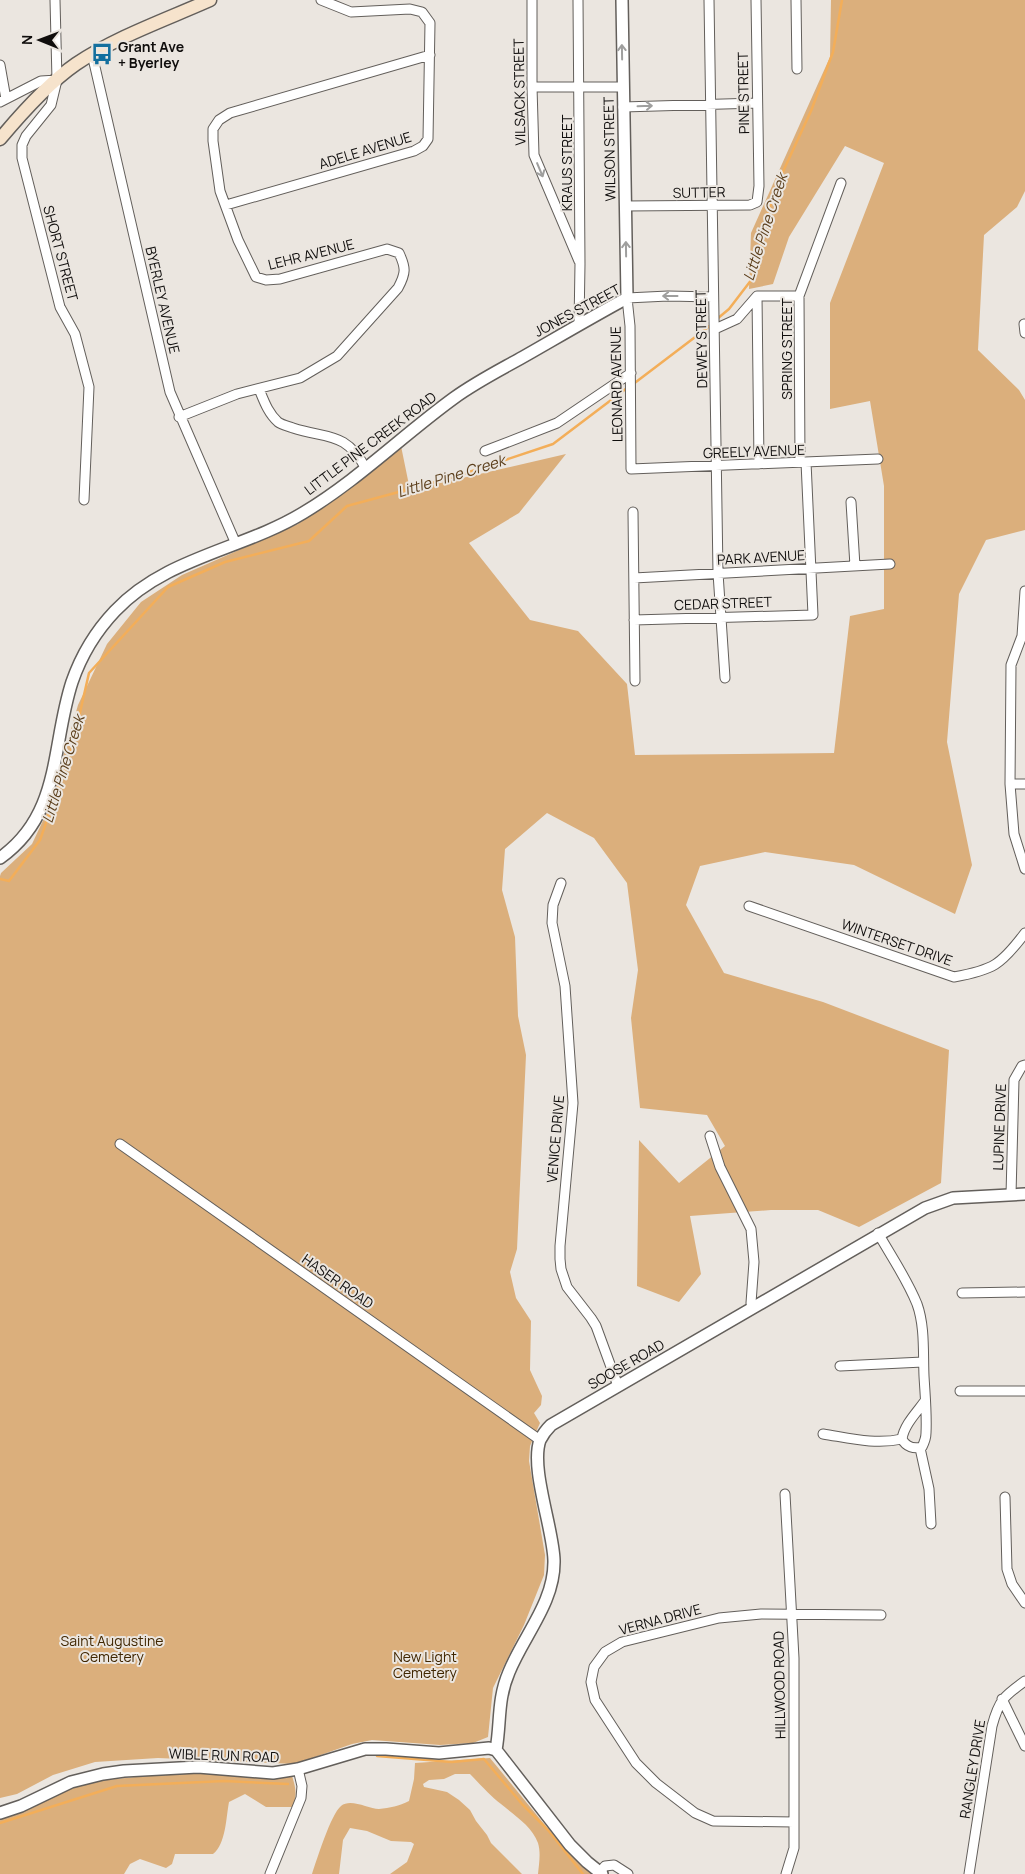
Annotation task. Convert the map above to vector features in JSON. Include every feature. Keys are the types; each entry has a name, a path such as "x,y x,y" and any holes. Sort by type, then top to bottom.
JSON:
{"main road":[{"path":"0,139 27,109 74,65 92,54 204,1"}],"street":[{"name":"SHORT STREET","path":"55,0 57,80 52,105 26,136 22,145 22,158 60,307 74,334 88,387 84,500"},
{"path":"320,0 351,12 410,8 422,12 430,23 430,55"},
{"name":"VILSACK STREET","path":"532,0 534,155 580,264"},
{"name":"KRAUS STREET","path":"578,0 579,325"},
{"name":"WILSON STREET","path":"622,0 627,298"},
{"name":"DEWEY STREET","path":"709,0 718,573 725,678"},
{"name":"PINE STREET","path":"756,0 759,186"},
{"path":"796,0 797,69"},
{"name":"BYERLEY AVENUE","path":"92,54 170,392 179,417 236,544"},
{"name":"ADELE AVENUE","path":"226,205 414,151 424,146 428,139 430,55"},
{"name":"LEHR AVENUE","path":"179,417 237,394 300,378 337,356 398,288 404,278 405,266 399,253 387,249 280,279 266,280 256,277 238,240 220,191 213,141 213,129 219,120 230,113 430,55"},
{"path":"0,65 3,101 41,81 57,80"},
{"path":"532,87 579,88 623,86"},
{"path":"623,107 757,102"},
{"name":"SPRING STREET","path":"813,615 803,462 799,296 841,184"},
{"name":"SUTTER","path":"625,206 750,205 757,202 759,186"},
{"name":"JONES STREET","path":"491,375 627,298 668,296 713,297"},
{"path":"757,296 759,464"},
{"path":"715,329 737,319 757,296 799,296"},
{"name":"LEONARD AVENUE","path":"627,298 630,326 631,469"},
{"name":"LITTLE PINE CREEK ROAD","path":"0,858 23,837 43,806 52,780 72,684 84,655 103,625 116,610 130,597 162,574 267,532 303,513 366,469 455,398 491,375"},
{"path":"485,452 558,423 631,377"},
{"path":"259,389 268,410 280,424 323,434 344,442 359,455 366,469"},
{"name":"GREELY AVENUE","path":"631,469 878,459"},
{"path":"851,502 855,566"},
{"path":"633,512 635,681"},
{"name":"PARK AVENUE","path":"634,578 890,564"},
{"path":"1025,591 1023,636 1011,665 1010,784 1014,834 1025,869"},
{"name":"CEDAR STREET","path":"634,620 813,615"},
{"path":"1010,784 1025,784"},
{"name":"VENICE DRIVE","path":"561,883 553,905 552,923 565,986 573,1094 560,1246 561,1269 567,1288 596,1326 618,1386"},
{"name":"WINTERSET DRIVE","path":"749,906 954,977 976,973 998,964 1011,952 1025,933"},
{"name":"LUPINE DRIVE","path":"1011,1194 1014,1080 1022,1066 1025,1065"},
{"path":"710,1136 720,1167 751,1228 754,1262 751,1303 753,1307"},
{"name":"HASER ROAD","path":"120,1144 540,1440"},
{"name":"SOOSE ROAD","path":"540,1440 551,1425 925,1208 941,1202 966,1197 1025,1194"},
{"path":"878,1234 910,1288 917,1305 920,1320 926,1435 920,1448 929,1489 931,1524"},
{"path":"962,1293 1025,1292"},
{"path":"840,1366 923,1362"},
{"path":"960,1391 1025,1391"},
{"path":"902,1439 909,1423 925,1400"},
{"path":"823,1434 875,1442 902,1439"},
{"path":"902,1439 909,1446 920,1448"},
{"path":"540,1440 537,1459 552,1544 553,1571 546,1597 508,1672 498,1714 496,1750 570,1845 601,1873 605,1866 614,1865 628,1874"},
{"name":"HILLWOOD ROAD","path":"784,1494 794,1658 794,1848 786,1874"},
{"path":"1005,1498 1007,1569 1012,1584 1025,1603"},
{"name":"VERNA DRIVE","path":"794,1822 722,1822 706,1819 695,1813 656,1783 636,1763 594,1700 590,1682 594,1667 612,1647 633,1638 719,1618 761,1614 791,1616 881,1615"},
{"path":"1025,1681 1002,1699 1025,1746"},
{"name":"RANGLEY DRIVE","path":"970,1874 992,1726 1002,1699"},
{"name":"WIBLE RUN ROAD","path":"0,1813 21,1806 71,1782 103,1774 176,1767 273,1773 298,1769 365,1749 439,1754 488,1748 496,1750"},
{"path":"270,1874 301,1798 302,1786 298,1769"}],"green space":[{"path":"831,0 1025,0 1025,191 1017,207 984,235 978,350 1019,390 1025,400 1025,530 986,540 959,594 947,742 972,865 955,914 854,865 765,852 700,866 686,905 724,973 823,1002 949,1050 941,1183 859,1227 818,1210 771,1210 690,1216 701,1274 679,1302 637,1286 639,1140 679,1183 725,1146 707,1115 640,1108 631,1018 638,970 627,883 594,838 547,813 505,849 502,890 515,937 518,1016 526,1055 517,1249 510,1272 516,1298 531,1321 530,1370 542,1396 541,1405 534,1413 540,1423 530,1446 529,1461 545,1555 544,1575 524,1625 493,1688 488,1737 473,1743 440,1745 372,1740 352,1744 295,1764 158,1758 95,1762 53,1775 17,1794 0,1798 0,876 32,844 47,812 78,705 107,644 141,602 182,575 298,524 401,446 410,490 566,454 519,513 469,543 530,620 578,631 627,684 635,755 834,753 850,616 884,609 884,486 870,401 830,409 830,303 884,163 845,146 789,237 773,284 749,289 751,233 830,57"},
{"path":"490,1758 563,1847 592,1874 538,1874 539,1847 532,1831 470,1774 455,1774 444,1779 429,1780 423,1784 424,1787 447,1792 459,1800 470,1810 491,1843 522,1874 390,1874 407,1862 414,1844 411,1842 391,1841 367,1831 350,1828 343,1840 339,1874 312,1874 329,1827 341,1806 355,1803 379,1809 409,1801 414,1779 415,1763"},
{"path":"194,1771 260,1776 292,1776 296,1792 293,1807 266,1807 245,1794 229,1802 221,1844 213,1854 175,1854 172,1864 166,1868 140,1859 130,1864 124,1874 0,1874 0,1818 87,1782"}],"waterway":[{"name":"Little Pine Creek","path":"717,319 729,309 752,279 774,191 811,111 833,52 842,0"},
{"name":"Little Pine Creek","path":"632,385 711,325"},
{"name":"Little Pine Creek","path":"0,879 9,881 40,840 71,752 89,673 168,587 225,562 309,541 347,506 454,477 553,444 627,388"},
{"path":"377,1756 452,1762 484,1759 522,1804 548,1830 583,1874"},
{"path":"0,1823 117,1786 224,1781 288,1784"}],"place":[{"name":"Grant Ave + Byerley","path":"102,54"}],"park label":[{"name":"Saint Augustine Cemetery","path":"112,1648"},
{"name":"New Light Cemetery","path":"425,1664"}]}
